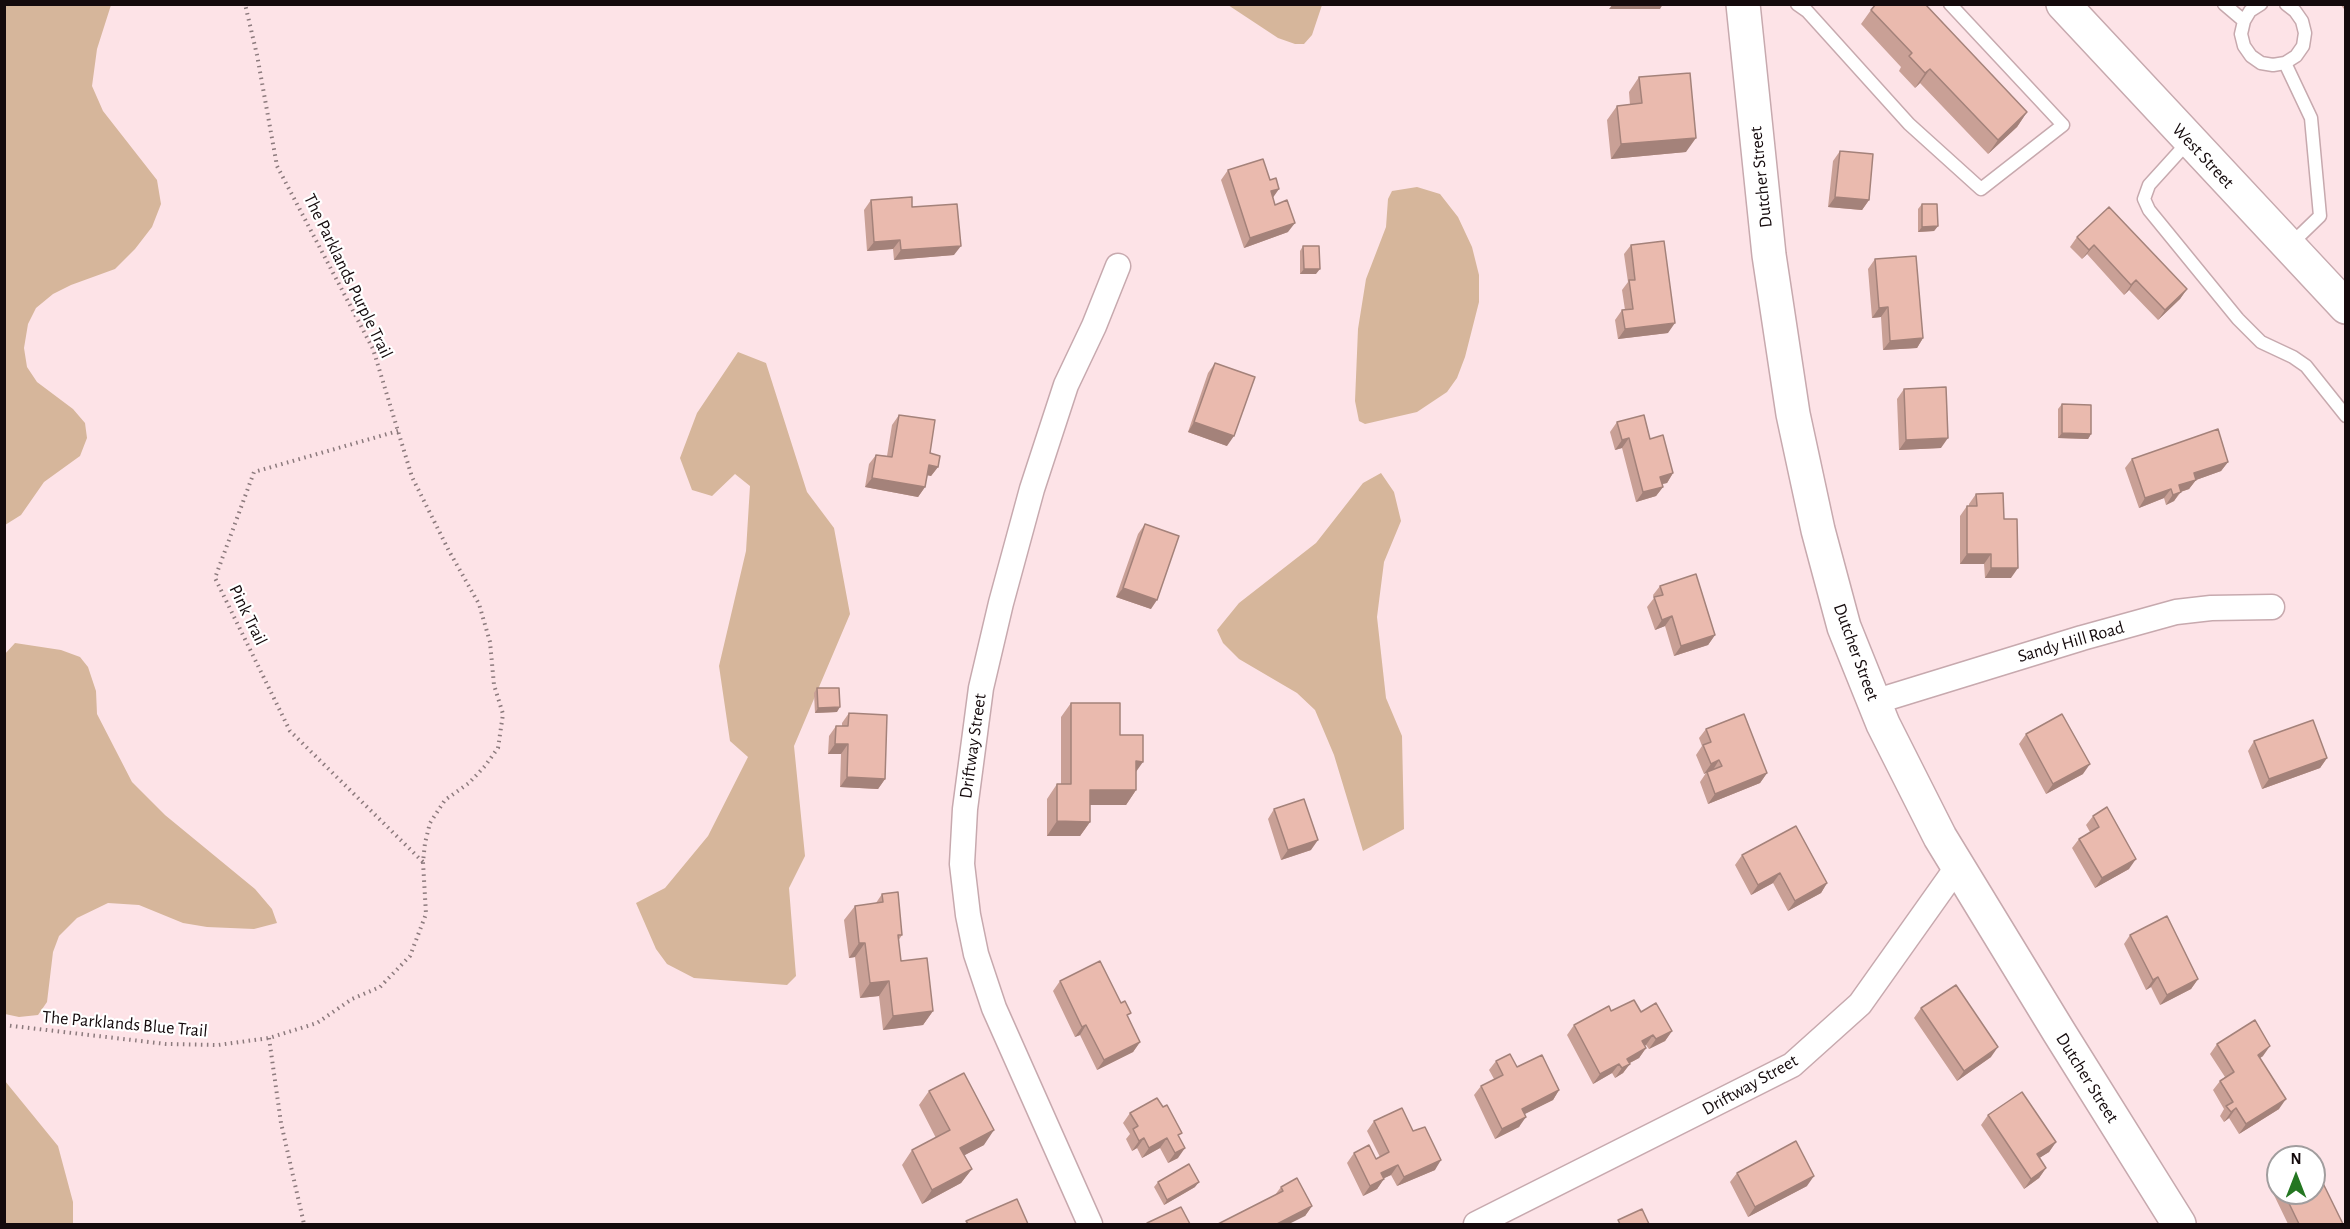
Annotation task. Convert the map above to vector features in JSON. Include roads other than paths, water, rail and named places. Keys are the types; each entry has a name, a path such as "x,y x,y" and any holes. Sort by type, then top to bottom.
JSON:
{"street":[{"name":"Dutcher Street","path":"1743,4 1769,255 1793,414 1818,530 1844,627 1888,734 1940,837 2180,1224"},
{"name":"West Street","path":"2063,4 2346,307"},
{"name":"Driftway Street","path":"1090,1224 994,1008 976,954 968,915 962,864 965,809 981,688 1001,603 1032,489 1066,385 1094,326 1118,266"},
{"name":"Sandy Hill Road","path":"1874,702 2082,638 2176,612 2211,608 2272,607"},
{"name":"Driftway Street","path":"1476,1224 1792,1065 1860,1004 1958,866"}],"lane":[{"path":"1797,4 1807,11 1909,124 1981,189 2063,125 1950,4"},
{"path":"2224,4 2244,21"},
{"path":"2260,4 2250,11 2244,21 2241,34 2244,46 2251,56 2261,63 2273,65 2285,63 2296,56 2302,46 2305,33 2302,21 2286,4"},
{"path":"2285,63 2311,118 2320,216 2288,247"},
{"path":"2189,141 2149,185 2145,199 2149,210 2238,319 2261,342 2300,361 2346,416"}]}
